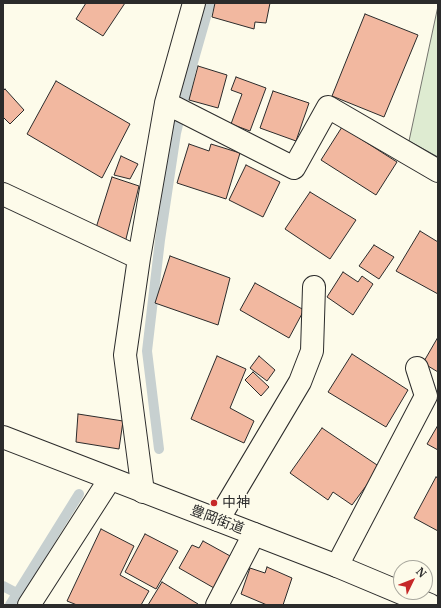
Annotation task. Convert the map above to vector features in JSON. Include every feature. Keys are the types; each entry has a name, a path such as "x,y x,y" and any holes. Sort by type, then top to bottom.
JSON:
{"street":[{"path":"143,492 125,355 139,258 178,109 194,3"},
{"path":"178,109 294,168 328,107 438,171"},
{"path":"3,194 139,258"},
{"path":"218,520 300,382 312,351 314,287"},
{"path":"337,566 426,396 417,368"},
{"name":"豊岡街道","path":"3,437 337,566 421,603"},
{"path":"29,605 110,479"},
{"path":"217,605 254,534"}],"green space":[{"path":"438,6 438,157 409,141"}],"building":[{"path":"86,3 125,3 103,36 76,19"},
{"path":"215,3 270,3 266,23 255,22 254,29 212,17"},
{"path":"365,14 418,35 384,117 332,96"},
{"path":"198,66 227,75 218,108 189,100"},
{"path":"236,77 266,88 250,131 231,124 242,94 231,90"},
{"path":"56,81 130,124 102,178 27,134"},
{"path":"5,89 24,110 10,124 3,117 3,91"},
{"path":"273,91 309,103 296,141 260,128"},
{"path":"342,127 397,162 376,195 321,160"},
{"path":"189,144 209,151 211,144 240,153 226,199 177,183"},
{"path":"121,156 138,164 130,179 114,175"},
{"path":"246,165 280,182 263,217 229,200"},
{"path":"112,177 139,186 125,243 95,231"},
{"path":"310,192 356,220 330,259 285,229"},
{"path":"420,231 438,242 438,294 396,271"},
{"path":"374,245 394,257 379,279 359,266"},
{"path":"170,256 230,278 218,325 155,303"},
{"path":"343,272 358,282 362,276 373,284 353,315 327,297"},
{"path":"255,283 304,310 289,338 240,310"},
{"path":"438,337 438,372 423,363"},
{"path":"352,354 408,390 386,427 328,392"},
{"path":"217,356 246,369 230,408 254,421 244,443 191,419"},
{"path":"259,356 275,370 267,381 250,368"},
{"path":"253,372 269,387 261,396 245,380"},
{"path":"78,414 123,421 119,449 76,442"},
{"path":"438,425 438,450 427,444"},
{"path":"322,428 380,467 352,505 333,492 328,500 290,473"},
{"path":"436,477 438,478 438,531 414,518"},
{"path":"101,529 134,546 120,575 149,591 141,605 77,605 67,601"},
{"path":"145,534 178,551 156,589 125,572"},
{"path":"203,541 232,557 214,588 179,568 192,545 199,548"},
{"path":"267,567 292,578 283,605 267,605 241,594 250,568 265,573"},
{"path":"162,582 198,604 198,605 148,605"}],"waterway":[{"path":"159,449 147,351 160,240 176,133 192,66 210,3"},
{"path":"10,605 79,494"},
{"path":"3,586 22,596"}],"place":[{"name":"中神","path":"214,503"}]}
